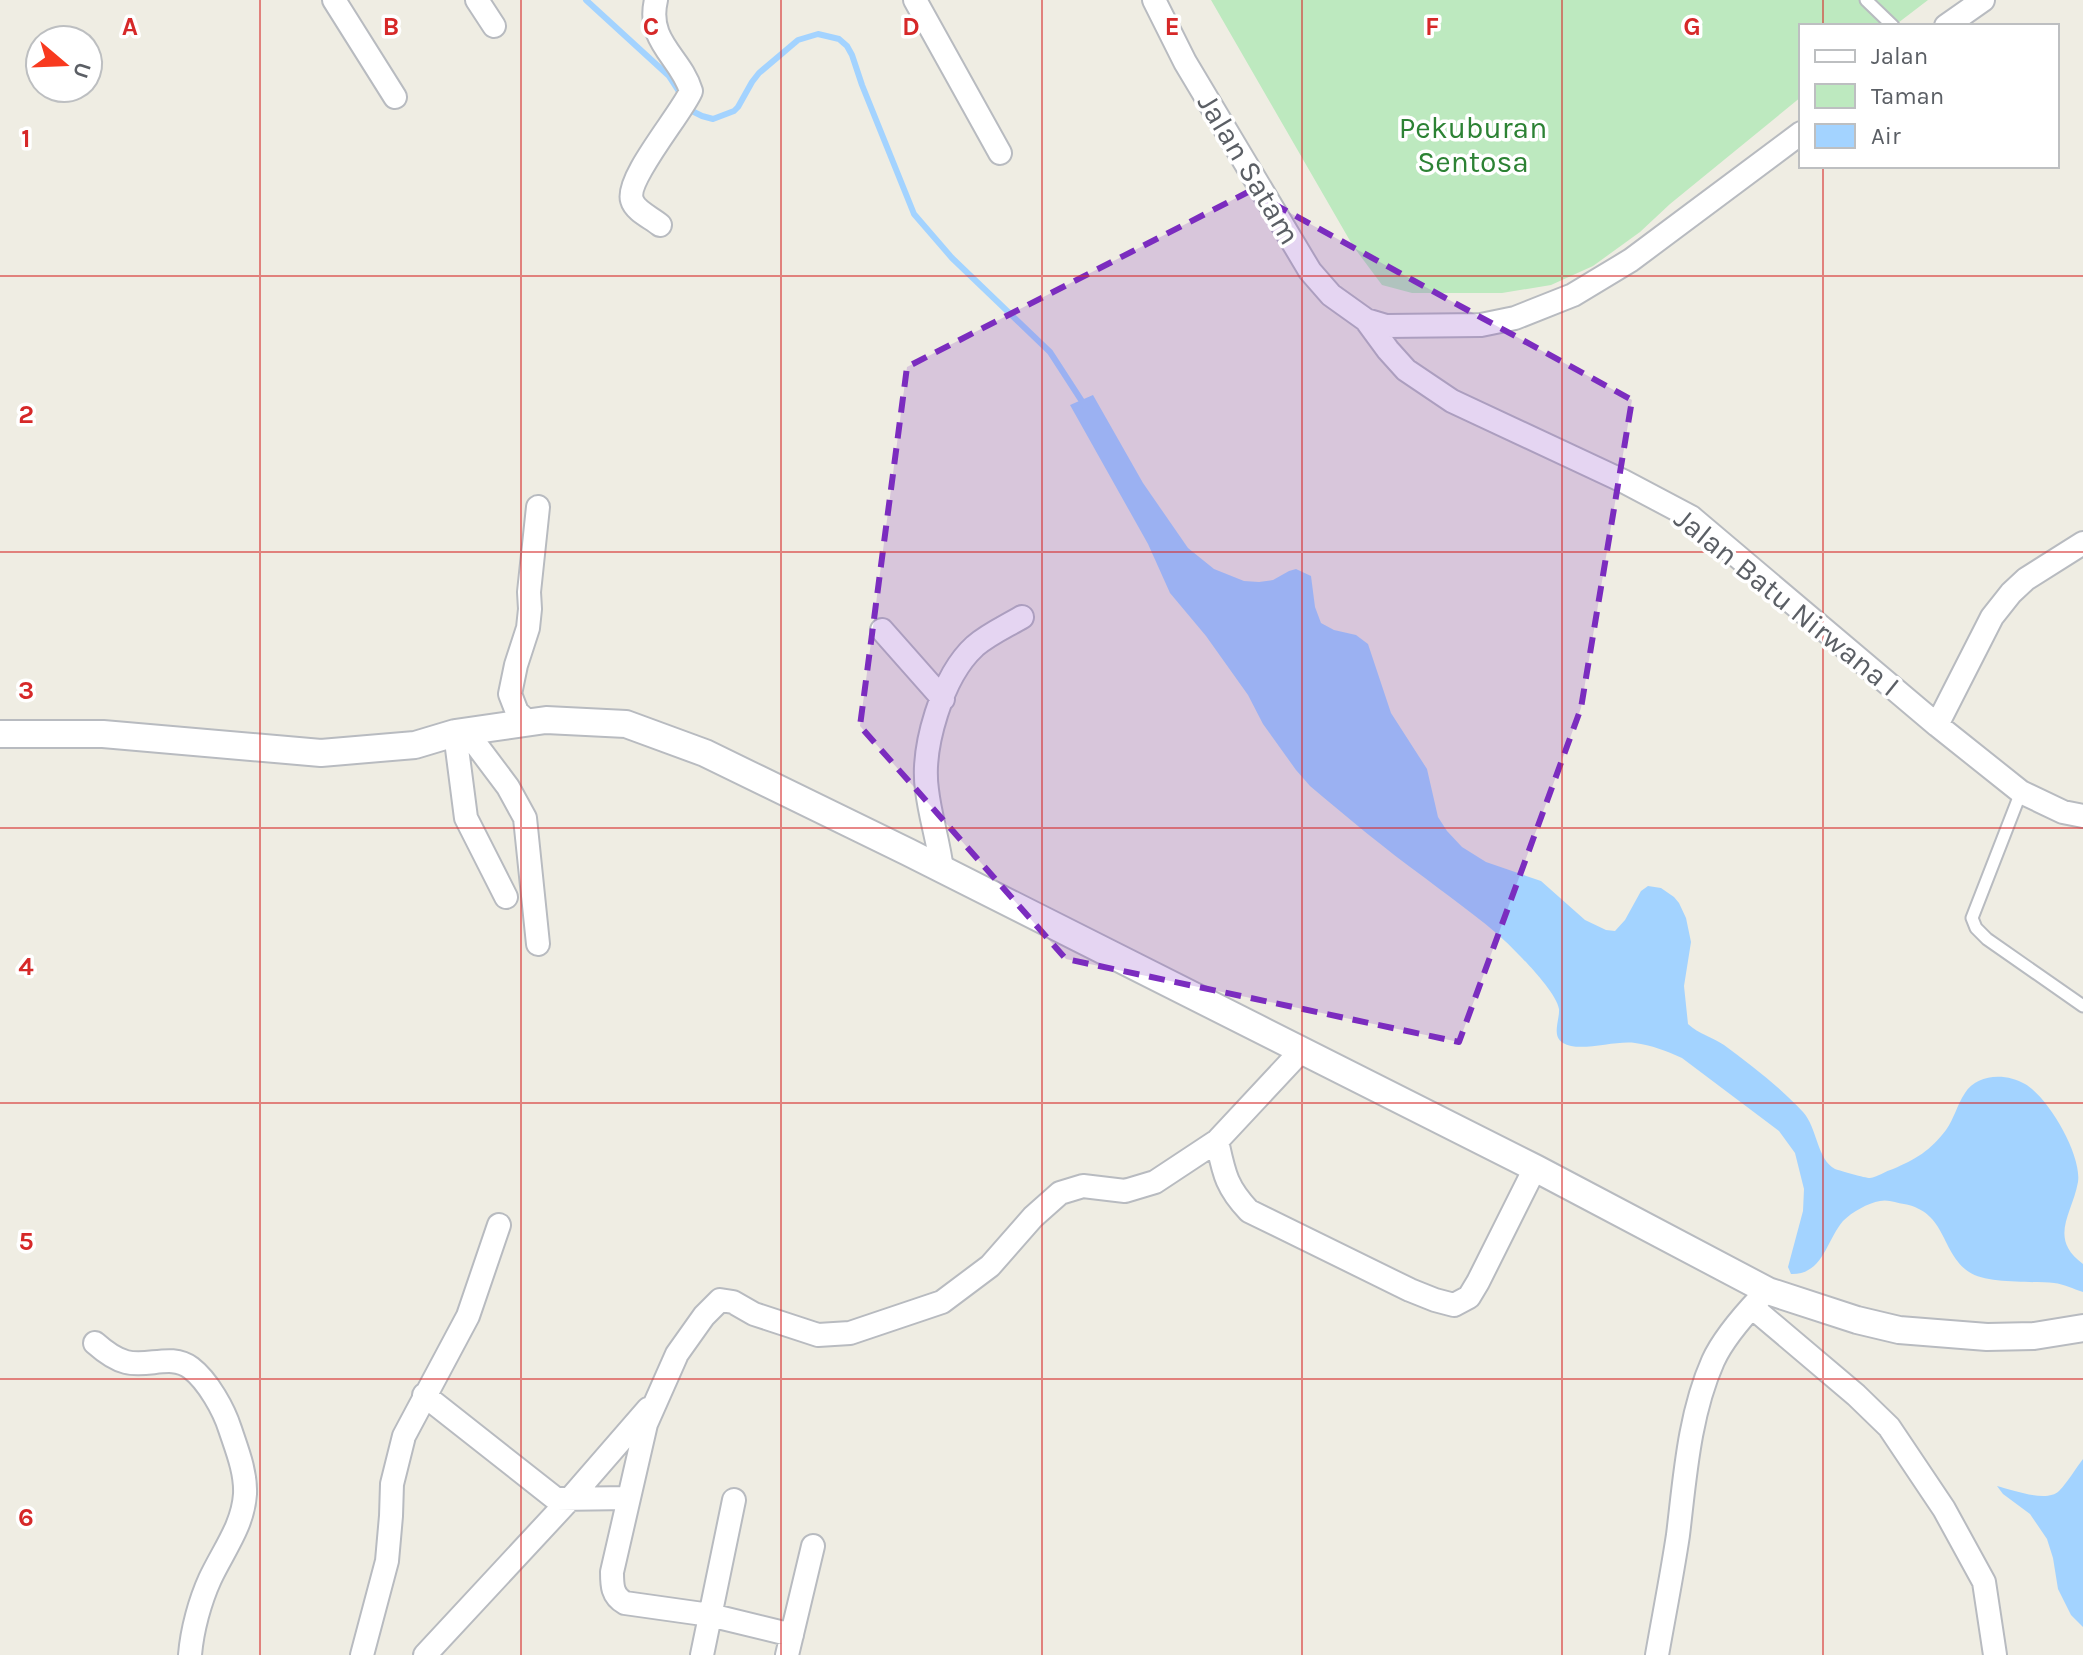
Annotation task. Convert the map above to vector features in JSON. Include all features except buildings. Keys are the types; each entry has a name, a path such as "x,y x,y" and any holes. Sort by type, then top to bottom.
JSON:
{"street":[{"path":"334,0 395,97"},
{"path":"477,0 494,26"},
{"path":"656,0 653,10 656,31 691,91 647,159 632,191 635,205 660,225"},
{"path":"915,0 1000,153"},
{"name":"Jalan Satam","path":"1154,0 1185,62 1310,271 1331,295 1366,320"},
{"path":"1949,24 1983,0"},
{"path":"1366,320 1386,326 1481,325 1515,318 1550,305 1573,295 1631,260 1799,134"},
{"name":"Jalan Batu Nirwana I","path":"1366,320 1406,370 1452,401 1611,475 1691,517 2021,792 2063,812 2083,816"},
{"path":"528,722 517,712 510,694 528,628 538,507"},
{"path":"1937,725 1992,617 2011,593 2026,579 2083,543"},
{"path":"942,870 926,786 926,754 933,726 962,661 974,647 1022,617"},
{"path":"882,630 943,699"},
{"path":"0,734 103,734 321,753 415,745 460,732 546,720 626,724 705,753 1535,1168 1760,1299 1889,1427 1944,1509 1984,1582 1992,1654"},
{"path":"460,732 466,818 506,897"},
{"path":"460,732 508,787 525,818 538,944"},
{"path":"813,1546 789,1645 710,1615 625,1603 615,1594 612,1572 646,1424 677,1354 704,1316 720,1300 733,1302 754,1314 818,1335 850,1333 942,1302 990,1266 1033,1217 1060,1193 1083,1186 1125,1191 1155,1182 1217,1141 1301,1051"},
{"path":"1217,1141 1225,1177 1235,1196 1249,1211 1410,1290 1454,1305 1469,1297 1478,1282 1535,1168"},
{"path":"362,1655 387,1561 397,1456 424,1395 468,1316 499,1225"},
{"path":"1760,1299 1899,1330 1987,1337 2034,1336 2083,1328"},
{"path":"1657,1655 1700,1398 1713,1360 1735,1327 1760,1299"},
{"path":"95,1343 108,1354 126,1362 145,1364 167,1360 190,1367 224,1412 237,1449 245,1495 241,1513 227,1550 205,1591 190,1655"},
{"path":"424,1395 550,1496 560,1501 629,1498"},
{"path":"425,1655 569,1500 657,1399"},
{"path":"702,1655 734,1500"}],"lane":[{"path":"1866,0 1891,24"},
{"path":"2021,792 1972,918 1976,928 1987,939 2083,1006"}],"highlighted area":[{"path":"1250,191 1632,400 1581,708 1459,1042 1066,959 860,726 907,367"}],"green space":[{"name":"Pekuburan Sentosa","path":"1211,0 1928,0 1897,24 1799,24 1799,99 1640,232 1593,266 1551,285 1502,293 1412,293 1382,285 1353,246"}],"water":[{"path":"1093,395 1143,483 1188,548 1214,569 1244,581 1273,580 1296,569 1311,576 1315,607 1321,623 1334,630 1356,635 1368,644 1391,713 1427,769 1438,817 1462,847 1486,862 1541,881 1585,920 1606,930 1615,931 1641,891 1648,886 1661,888 1674,897 1686,918 1691,942 1684,986 1688,1024 1724,1045 1803,1112 1829,1165 1870,1178 1916,1158 1946,1130 1970,1086 1985,1078 2018,1080 2034,1091 2062,1128 2075,1157 2078,1182 2064,1235 2072,1254 2083,1264 2083,1292 2058,1284 1977,1276 1960,1264 1928,1215 1918,1208 1886,1200 1851,1214 1837,1229 1817,1263 1802,1273 1791,1274 1788,1267 1803,1211 1804,1189 1795,1153 1779,1131 1671,1053 1635,1043 1578,1047 1563,1043 1557,1036 1557,1003 1519,955 1485,924 1310,786 1263,724 1248,695 1206,636 1170,593 1148,544 1070,405"},
{"path":"2083,1459 2083,1627 2071,1615 2058,1589 2047,1539 2030,1514 1997,1486 2030,1494 2054,1494"}],"waterway":[{"path":"586,0 669,76 682,96"},
{"path":"688,106 690,110 713,119 734,111 759,73 798,40 818,34 839,39 852,55 914,214 952,258 1050,352 1085,406"}]}
